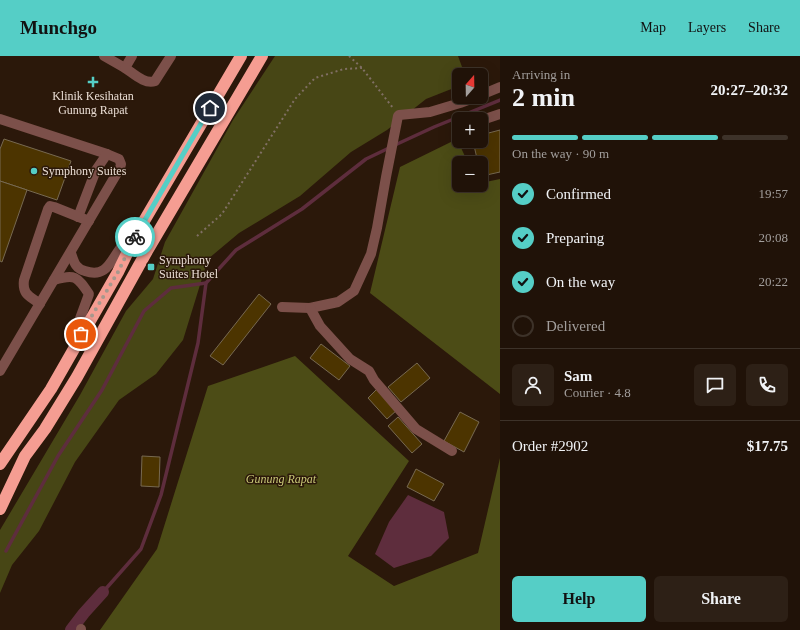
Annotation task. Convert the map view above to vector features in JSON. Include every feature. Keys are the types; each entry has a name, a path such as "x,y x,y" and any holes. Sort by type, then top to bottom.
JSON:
{"highway":[{"path":"0,464 51,389 118,272 137,233 241,56"},
{"path":"0,489 5,480 45,429 77,377 147,251 262,56"},
{"path":"0,509 25,456"}],"street":[{"path":"106,56 146,81 152,82 155,81 171,56"},
{"path":"125,68 132,56"},
{"path":"488,92 500,87"},
{"path":"282,307 310,308 338,302 354,291 371,254 397,117 399,115 430,112 457,104"},
{"path":"488,118 500,114"},
{"path":"0,119 107,154 119,159 121,164 0,372"},
{"path":"78,217 96,170 107,154"},
{"path":"40,304 25,293 23,286 48,209 50,206 54,207 89,221"},
{"path":"70,253 74,264 80,270 100,273 108,267 124,244 137,233"},
{"path":"54,280 69,276 76,278 89,294 74,335 74,348"},
{"path":"310,308 320,326 350,359 369,371 374,380 416,429 452,451"}],"path":[{"path":"349,56 362,68 399,115"},
{"path":"197,236 222,214 294,99 315,78 344,69 362,68"}],"shaded area":[{"path":"275,56 458,56 462,68 452,68 452,89 426,99 387,130 351,152 300,196 239,233 208,259 183,340 156,374 119,400 75,462 39,531 12,565 0,593 0,530 80,395 126,311 153,279 165,242 233,120"},
{"path":"408,495 444,512 449,538 431,556 394,568 375,554 389,522"}],"green space":[{"path":"452,141 452,148 461,148 465,156 452,156 452,192 488,192 488,182 500,179 500,394 370,293 400,167"},
{"name":"Gunung Rapat","path":"295,356 409,461 348,556 394,586 478,553 500,458 500,630 100,630 157,549 208,386"}],"building":[{"path":"500,130 500,172 488,175 488,156 476,156 475,148 488,148 488,133"},
{"name":"Symphony Suites","path":"4,139 71,161 57,200 0,181 0,149"},
{"path":"0,181 27,190 2,262 0,261"},
{"path":"259,294 271,304 223,365 210,356"},
{"path":"321,344 350,366 339,380 310,358"},
{"path":"417,363 430,378 401,402 388,387"},
{"path":"377,389 397,410 387,419 368,398"},
{"path":"460,412 479,422 464,452 444,441"},
{"path":"398,417 422,444 412,453 388,426"},
{"path":"142,456 160,457 159,487 141,486"},
{"path":"416,469 444,484 434,501 407,487"}],"waterway":[{"path":"395,145 500,100"},
{"path":"103,592 141,549 161,495 198,343 206,283 236,250 302,209 366,159 389,148"},
{"path":"6,551 58,456 102,390 144,311 171,288 206,283"},
{"path":"71,630 103,592"}],"way so far":[{"path":"81,334 118,272 135,237"}],"place":[{"name":"Klinik Kesihatan Gunung Rapat","path":"93,82"},
{"name":"Symphony Suites","path":"34,171"},
{"name":"Symphony Suites Hotel","path":"151,267"}],"route":[{"path":"135,237 210,108"}]}
